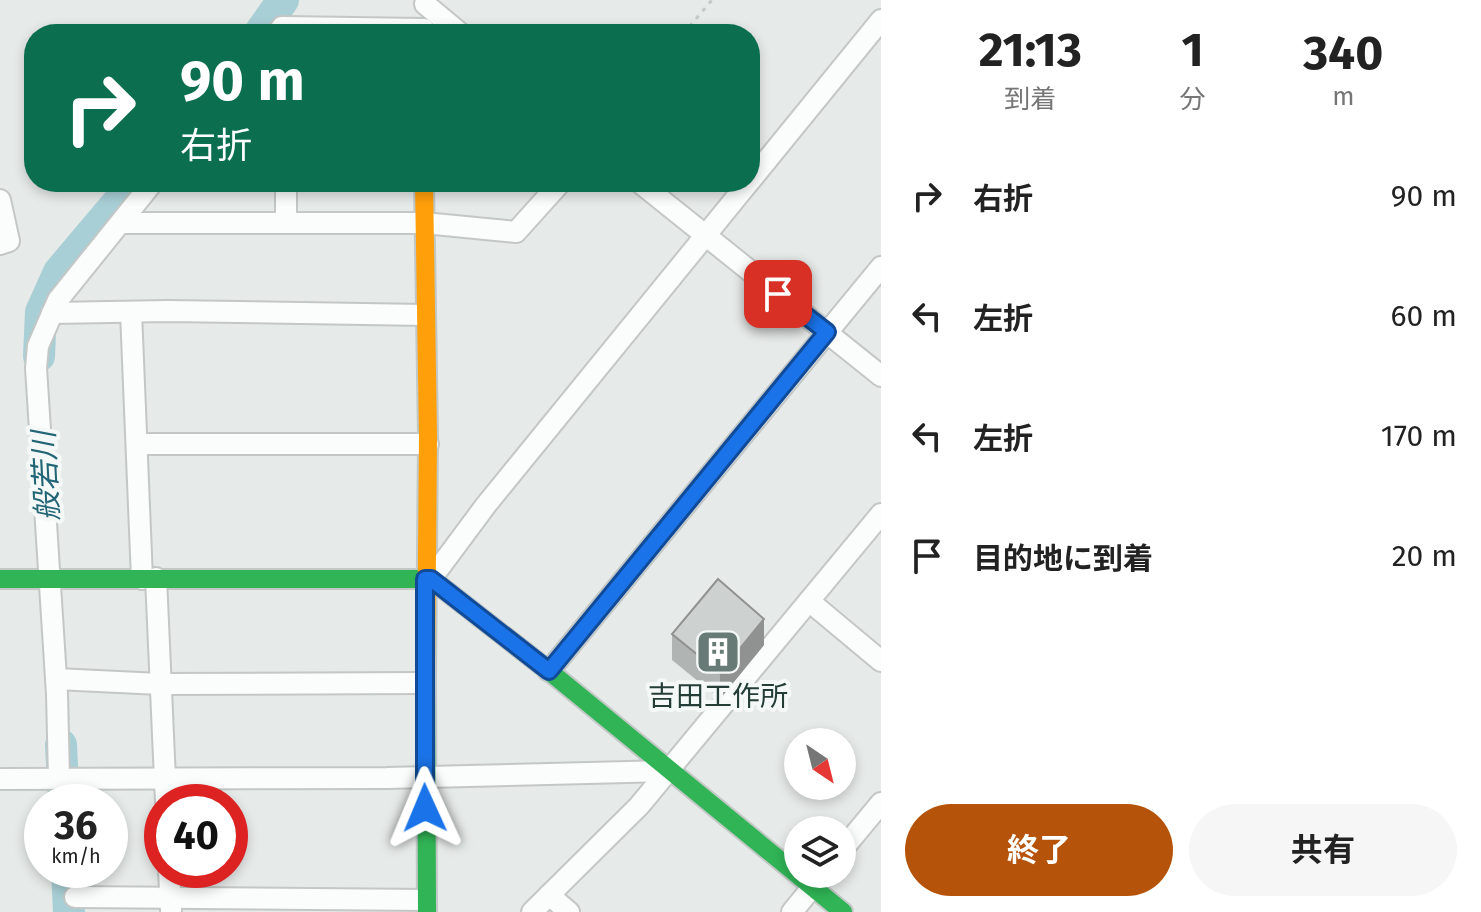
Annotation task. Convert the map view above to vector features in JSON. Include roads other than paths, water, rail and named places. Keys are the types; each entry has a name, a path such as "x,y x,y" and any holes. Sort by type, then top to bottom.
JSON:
{"street":[{"path":"424,2 424,24"},
{"path":"424,2 449,24"},
{"path":"760,169 881,20"},
{"path":"59,778 56,679 36,368 38,346 58,300 145,192"},
{"path":"286,192 286,221"},
{"path":"75,897 171,905 426,906 424,777 428,444 424,192"},
{"path":"122,223 424,223 516,232 552,192"},
{"path":"651,192 881,376"},
{"path":"428,579 741,192"},
{"path":"0,200 9,241 0,244"},
{"path":"549,671 881,267"},
{"path":"131,312 138,444 160,684 165,784"},
{"path":"52,313 425,315"},
{"path":"138,444 428,444"},
{"path":"532,912 639,806 881,514"},
{"path":"0,579 428,579 549,671 668,771 784,855"},
{"path":"809,601 881,661"},
{"path":"56,679 160,684 425,683"},
{"path":"0,779 424,777 668,771"},
{"path":"856,833 881,803"},
{"path":"792,912 812,888"},
{"path":"824,888 843,912"},
{"path":"549,895 569,912"}],"waterway":[{"name":"般若川","path":"266,24 283,0"},
{"name":"般若川","path":"39,356 41,312 59,272 127,192"},
{"name":"般若川","path":"61,745 63,784"},
{"name":"般若川","path":"68,888 69,912"}],"place":[{"name":"吉田工作所","path":"718,652"}]}
